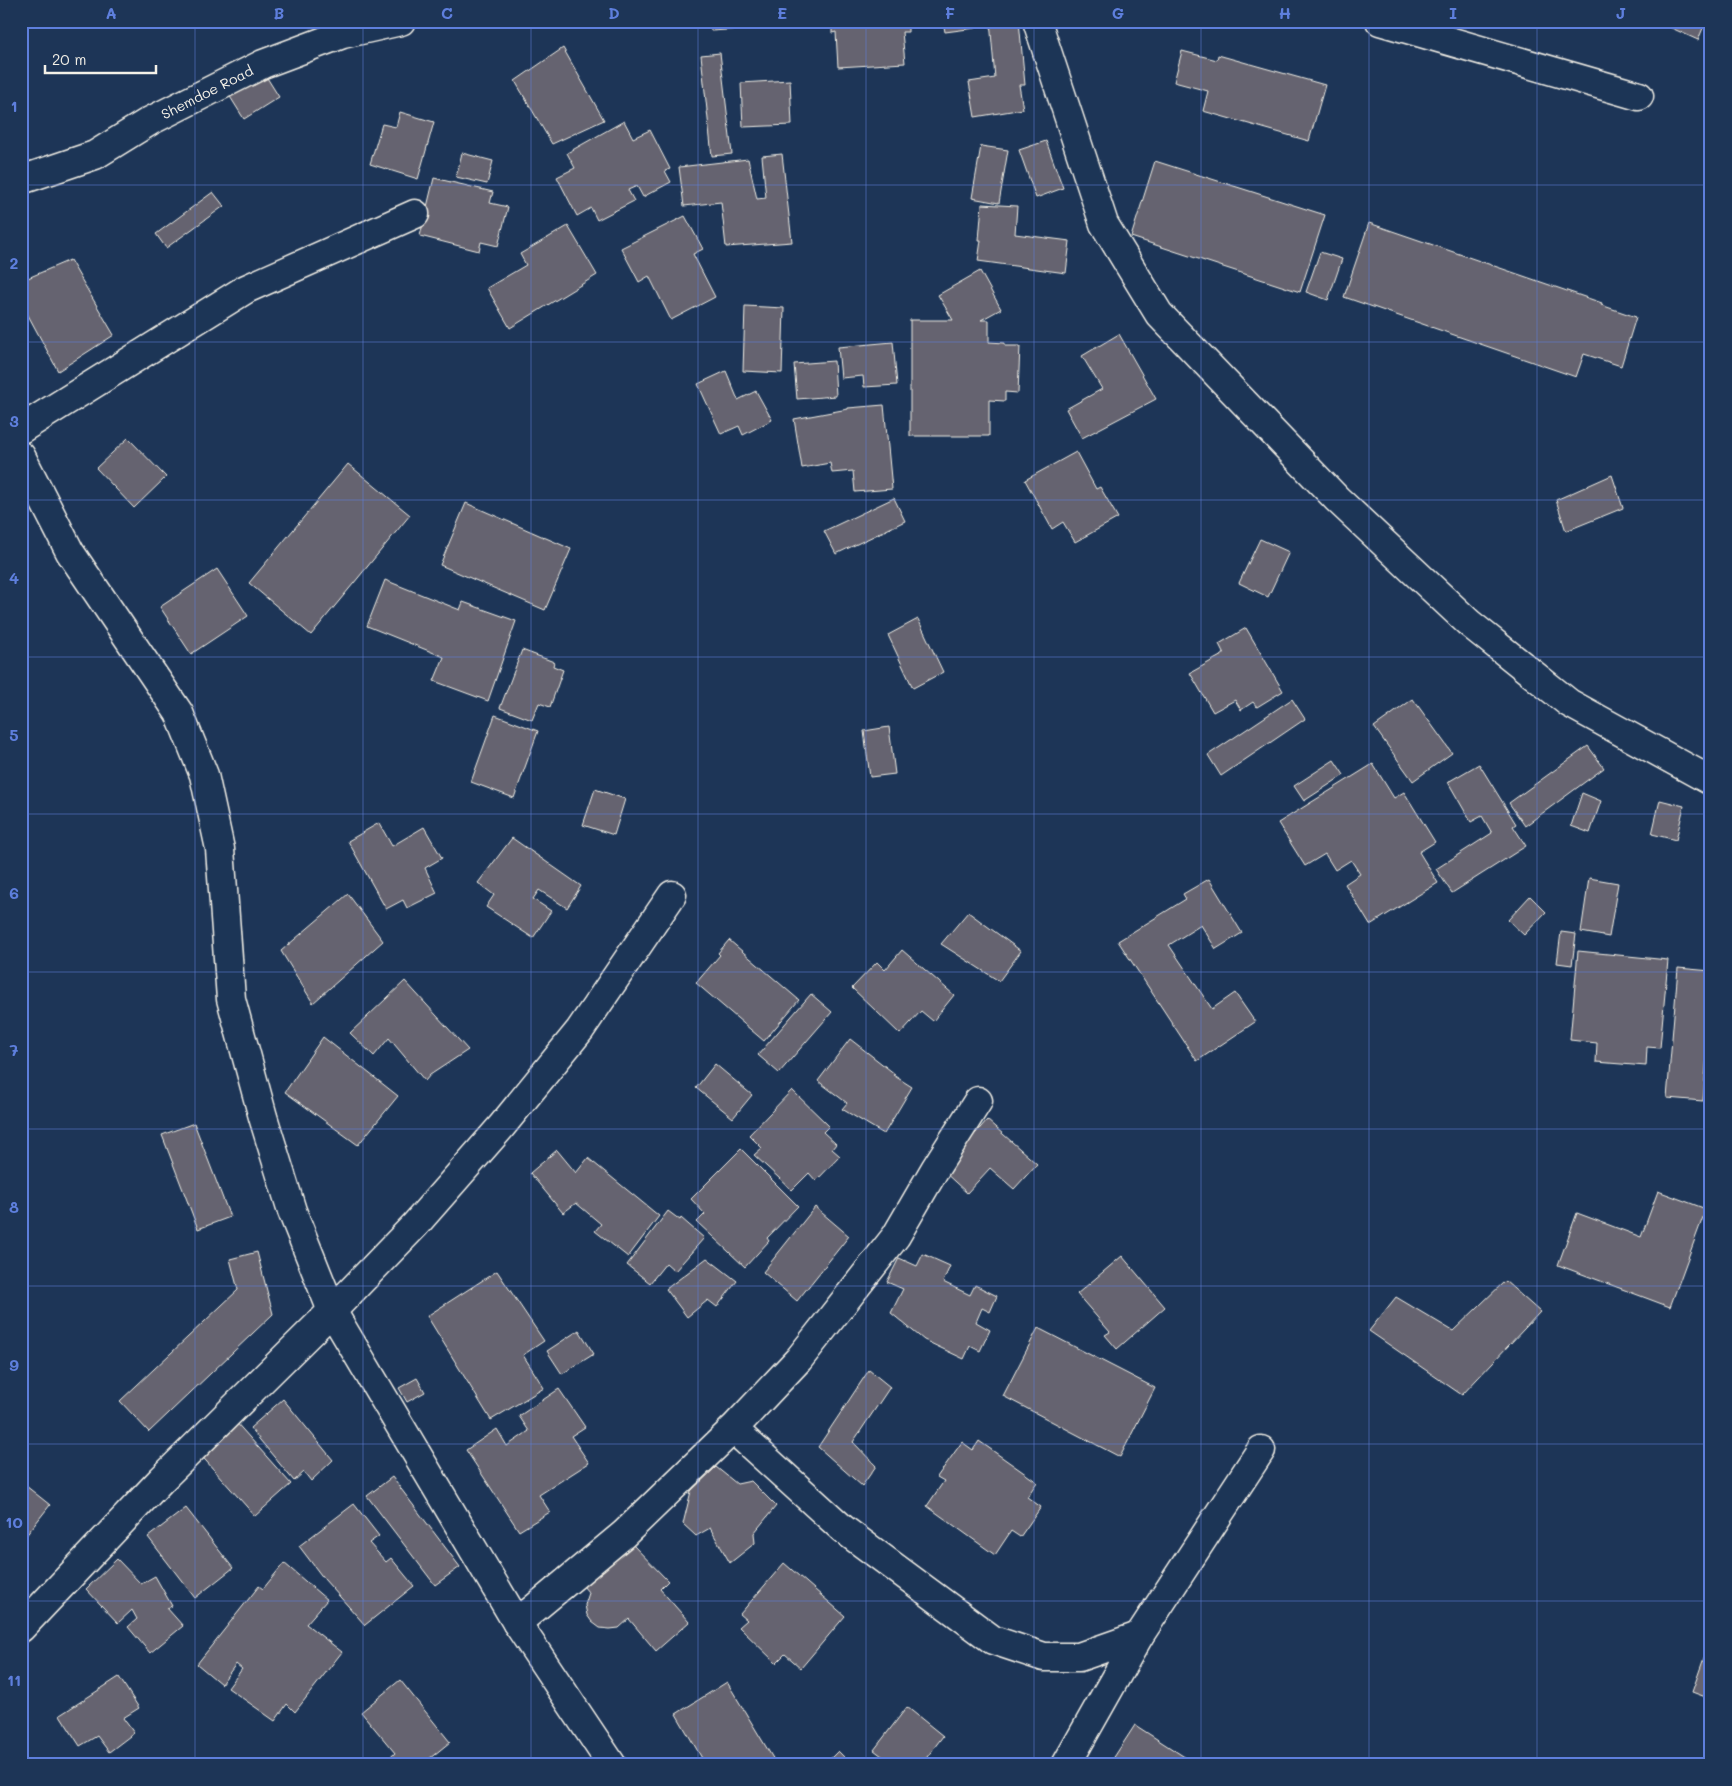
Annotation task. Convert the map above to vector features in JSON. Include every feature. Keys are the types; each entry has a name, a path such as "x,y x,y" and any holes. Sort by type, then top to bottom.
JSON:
{"street":[{"name":"Shemdoe Road","path":"21,180 95,155 150,121 263,64 343,34 401,21"},
{"path":"1036,21 1104,224 1159,314 1337,499 1469,623 1569,703 1711,781"},
{"path":"1380,21 1639,96"},
{"path":"21,429 246,289 415,214"},
{"path":"21,456 70,552 178,713 204,775 220,849 231,999 262,1117 292,1211 332,1312 517,1623 612,1765"},
{"path":"21,1628 162,1479 332,1312 415,1225 502,1127 580,1030 672,895"},
{"path":"517,1623 624,1534 733,1429 799,1359 896,1236 978,1101"},
{"path":"733,1429 843,1529 993,1640 1044,1657 1079,1658 1138,1636"},
{"path":"1066,1765 1138,1636 1262,1450"}],"building":[{"path":"710,21 774,21 775,27 711,31"},
{"path":"832,21 908,21 908,32 902,32 905,63 838,67 836,32 832,33"},
{"path":"943,21 975,21 976,28 945,32"},
{"path":"990,21 1019,21 1025,85 1019,85 1023,109 975,117 969,82 995,78"},
{"path":"1656,21 1706,21 1698,40"},
{"path":"563,48 604,120 552,144 515,81"},
{"path":"1182,51 1217,60 1218,55 1325,85 1309,141 1203,111 1208,91 1174,82"},
{"path":"720,53 732,154 712,156 701,55"},
{"path":"264,73 279,97 244,119 229,95"},
{"path":"790,80 792,125 743,127 741,83"},
{"path":"400,112 434,122 418,179 370,164 382,124 396,127"},
{"path":"624,121 633,138 650,130 670,169 665,171 671,182 643,197 637,186 628,190 634,201 597,220 591,208 577,216 557,177 575,168 567,153"},
{"path":"1046,141 1063,188 1036,198 1019,150"},
{"path":"981,146 1008,150 999,203 972,198"},
{"path":"462,153 493,161 487,184 456,177"},
{"path":"782,154 792,242 726,247 721,202 684,206 679,167 748,159 757,199 766,198 762,156"},
{"path":"1155,161 1325,215 1300,292 1131,237"},
{"path":"434,178 493,192 490,203 508,207 498,246 481,242 479,251 420,236"},
{"path":"213,192 224,206 166,248 156,234"},
{"path":"982,204 1017,206 1015,234 1070,241 1066,273 978,261 981,240 979,240"},
{"path":"685,216 703,249 693,254 715,297 671,320 649,276 639,282 621,248"},
{"path":"1369,223 1602,303 1601,305 1636,317 1621,366 1584,354 1576,377 1344,297"},
{"path":"568,226 597,275 510,328 487,288 526,265 520,254"},
{"path":"1320,252 1342,259 1328,300 1306,292"},
{"path":"70,260 114,335 58,371 21,302 21,281"},
{"path":"980,271 1001,309 981,320 989,320 989,342 1005,343 1005,346 1020,346 1018,393 1005,392 1005,401 989,400 989,436 910,436 910,320 953,320 938,295"},
{"path":"745,306 784,308 782,373 743,371"},
{"path":"1119,334 1156,399 1082,438 1066,409 1102,389 1082,356"},
{"path":"893,342 897,385 864,387 863,376 841,378 838,347"},
{"path":"834,361 836,396 797,399 794,364"},
{"path":"726,371 738,400 756,391 772,420 743,435 739,426 721,434 698,384"},
{"path":"884,405 892,489 855,492 853,471 832,473 830,463 802,468 794,419 848,408"},
{"path":"128,438 166,477 134,508 96,468"},
{"path":"1076,452 1096,489 1100,487 1118,518 1075,542 1063,522 1052,529 1025,480"},
{"path":"348,464 410,515 311,635 249,583"},
{"path":"1612,475 1623,508 1566,531 1556,500"},
{"path":"894,498 905,521 836,554 824,531"},
{"path":"466,503 571,549 545,610 440,565"},
{"path":"1260,539 1289,552 1268,597 1239,583"},
{"path":"217,569 248,616 191,654 160,607"},
{"path":"385,580 460,610 463,602 516,621 488,701 434,681 444,657 367,626"},
{"path":"918,619 943,672 913,688 888,635"},
{"path":"1246,628 1283,691 1257,707 1253,702 1241,710 1235,700 1213,712 1190,673 1224,654 1219,644"},
{"path":"522,650 554,662 553,666 563,670 550,707 539,703 532,720 500,708"},
{"path":"1292,699 1305,719 1221,776 1208,755"},
{"path":"1413,699 1452,753 1413,781 1374,727"},
{"path":"495,715 538,731 514,798 471,782"},
{"path":"889,727 895,774 870,777 864,731"},
{"path":"1588,746 1604,768 1525,826 1509,803"},
{"path":"1334,760 1344,775 1304,801 1294,786"},
{"path":"1373,764 1394,798 1404,792 1435,842 1419,852 1438,883 1370,925 1345,884 1360,874 1351,860 1335,870 1325,854 1305,866 1278,823"},
{"path":"1479,764 1516,824 1513,826 1526,846 1452,893 1436,869 1492,833 1482,816 1471,822 1448,782"},
{"path":"595,789 625,799 614,835 583,825"},
{"path":"1582,793 1601,801 1590,833 1571,826"},
{"path":"1660,800 1684,806 1676,840 1652,834"},
{"path":"379,823 392,846 424,827 442,858 425,868 437,893 407,908 403,900 386,909 348,841"},
{"path":"512,838 581,886 567,908 539,890 533,899 551,911 533,938 486,907 494,895 478,883"},
{"path":"1589,878 1618,883 1609,937 1581,932"},
{"path":"1209,879 1242,933 1216,949 1201,925 1169,945 1212,1009 1235,993 1255,1022 1197,1061 1118,941 1186,899 1183,894"},
{"path":"348,894 383,941 313,1003 281,951"},
{"path":"1530,896 1546,912 1524,935 1508,920"},
{"path":"968,912 1021,951 999,981 941,944"},
{"path":"1561,932 1576,934 1572,965 1557,963"},
{"path":"729,940 799,1000 764,1041 696,983 720,955 718,953"},
{"path":"902,950 954,995 933,1021 921,1011 900,1034 852,988 877,962 885,970"},
{"path":"1578,951 1668,960 1660,1048 1647,1047 1646,1066 1596,1062 1597,1043 1570,1040"},
{"path":"1678,968 1711,971 1711,1010 1703,1101 1667,1098"},
{"path":"405,981 468,1050 430,1075 425,1081 389,1038 374,1056 350,1033"},
{"path":"811,994 832,1012 779,1073 758,1055"},
{"path":"323,1037 398,1096 358,1145 285,1092"},
{"path":"850,1039 895,1074 893,1075 912,1087 884,1134 842,1109 847,1103 818,1081"},
{"path":"715,1064 752,1095 733,1118 696,1088"},
{"path":"792,1090 829,1126 823,1132 836,1144 832,1149 840,1156 816,1181 809,1173 792,1190 754,1155 762,1148 749,1135"},
{"path":"987,1120 1037,1164 1014,1189 990,1168 967,1193 943,1171"},
{"path":"194,1123 230,1217 198,1229 162,1135"},
{"path":"741,1149 798,1206 767,1238 769,1241 745,1267 697,1222 705,1214 691,1199"},
{"path":"557,1150 576,1173 588,1158 659,1216 628,1257 595,1231 601,1224 576,1203 563,1213 530,1173"},
{"path":"1658,1191 1706,1209 1670,1307 1558,1265 1577,1213 1641,1237"},
{"path":"815,1207 849,1236 797,1301 763,1272"},
{"path":"668,1211 680,1220 681,1218 704,1238 675,1271 666,1263 650,1283 627,1265"},
{"path":"257,1252 273,1314 149,1432 120,1401 238,1290 230,1259"},
{"path":"923,1254 950,1266 943,1282 970,1295 975,1285 997,1296 990,1312 982,1308 976,1322 990,1330 980,1351 970,1346 964,1359 924,1340 891,1313 903,1289 887,1282 899,1258 917,1266"},
{"path":"1122,1256 1165,1307 1117,1349 1105,1335 1110,1332 1077,1294"},
{"path":"707,1258 737,1281 717,1307 708,1300 687,1317 666,1289"},
{"path":"497,1271 544,1341 523,1355 544,1388 491,1420 427,1316"},
{"path":"1505,1281 1540,1312 1462,1395 1369,1331 1396,1297 1453,1331"},
{"path":"1038,1328 1155,1388 1120,1457 1003,1396"},
{"path":"579,1330 594,1354 562,1374 547,1351"},
{"path":"869,1370 890,1387 853,1442 876,1466 862,1486 818,1447"},
{"path":"417,1378 425,1392 407,1402 399,1388"},
{"path":"559,1389 585,1427 571,1436 589,1463 539,1495 550,1512 519,1531 466,1450 497,1429 507,1446 529,1431 519,1416"},
{"path":"283,1399 333,1460 311,1481 304,1472 294,1481 250,1428"},
{"path":"234,1420 291,1484 255,1516 198,1452"},
{"path":"979,1441 1037,1482 1027,1497 1041,1507 1020,1537 1011,1531 995,1555 927,1506 944,1481 937,1477 962,1442 973,1450"},
{"path":"716,1467 737,1484 751,1481 776,1506 754,1533 755,1543 730,1563 710,1528 696,1536 683,1524 691,1491"},
{"path":"392,1477 460,1567 435,1585 367,1496"},
{"path":"21,1482 50,1505 21,1542"},
{"path":"354,1504 379,1536 369,1543 386,1562 391,1558 414,1586 365,1625 324,1579 299,1546"},
{"path":"186,1508 233,1568 195,1598 148,1537"},
{"path":"631,1543 668,1581 660,1589 689,1622 656,1651 629,1619 619,1628 610,1629 600,1628 587,1615 585,1605 589,1593 583,1586"},
{"path":"117,1559 141,1584 155,1576 172,1606 167,1608 183,1626 150,1653 128,1627 137,1619 132,1610 118,1623 86,1589"},
{"path":"284,1563 327,1600 306,1624 342,1652 295,1712 287,1704 275,1721 228,1688 242,1669 236,1664 221,1684 197,1664 259,1586 263,1589"},
{"path":"784,1563 845,1616 801,1668 785,1654 776,1663 739,1627 747,1620 740,1614"},
{"path":"1711,1638 1711,1699 1692,1692"},
{"path":"119,1677 139,1708 123,1718 134,1733 109,1752 97,1736 80,1746 60,1715"},
{"path":"400,1680 450,1742 429,1759 433,1763 431,1765 382,1765 395,1753 361,1712"},
{"path":"727,1682 774,1760 766,1765 706,1765 676,1714"},
{"path":"907,1707 943,1736 921,1765 894,1765 874,1750"},
{"path":"1135,1725 1197,1765 1109,1765"},
{"path":"838,1751 852,1765 824,1765"}]}
